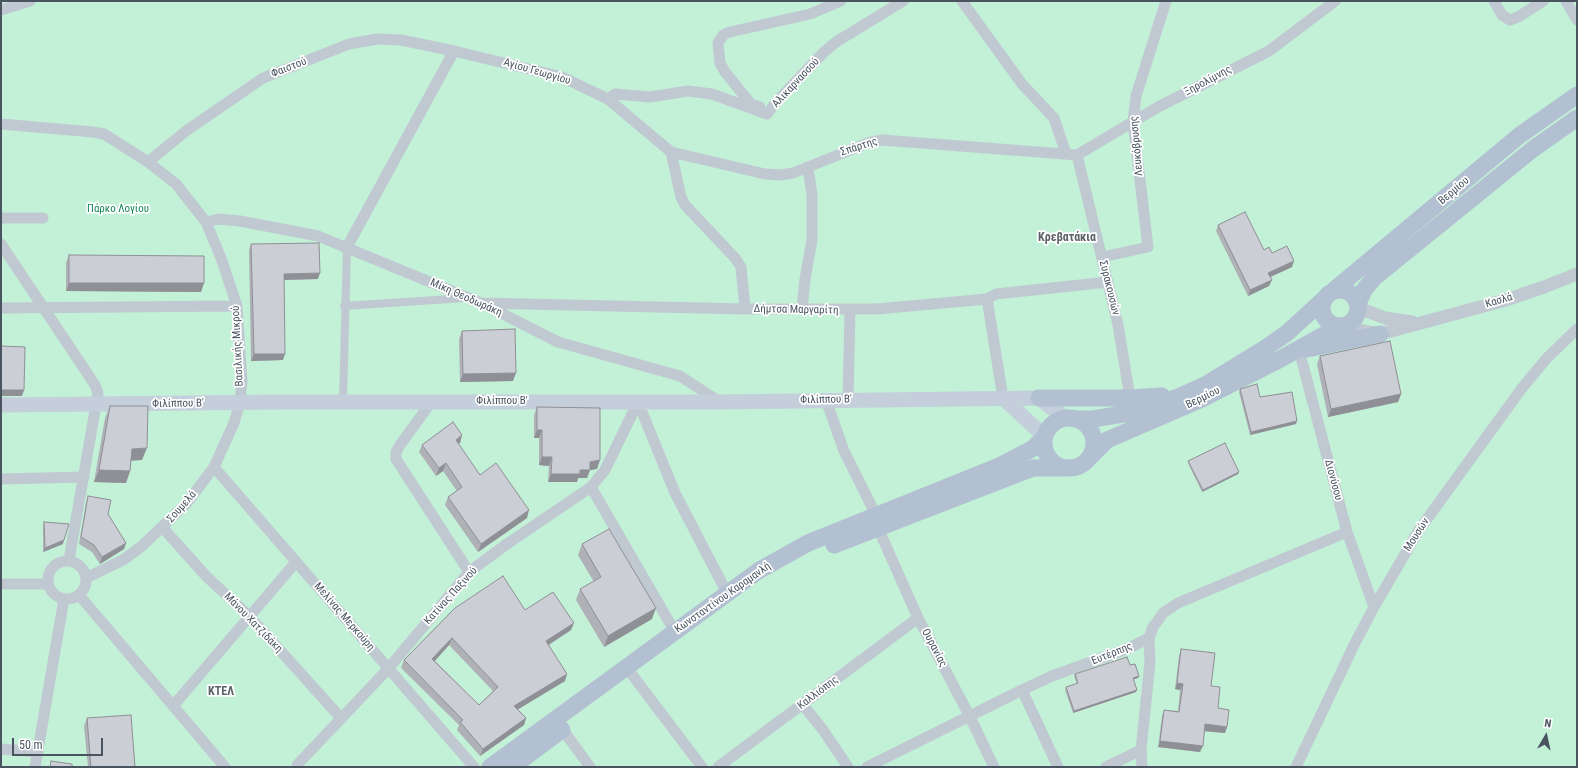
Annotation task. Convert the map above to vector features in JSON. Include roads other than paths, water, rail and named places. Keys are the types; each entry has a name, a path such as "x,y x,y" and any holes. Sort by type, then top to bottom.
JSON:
{"main road":[{"name":"Βερμίου","path":"1070,418 1098,418 1129,414 1166,401 1205,384 1281,337 1520,135 1577,95"},
{"name":"Βερμίου","path":"1358,306 1364,290 1374,278 1533,149 1577,118"},
{"path":"1339,289 1349,292 1356,299 1358,306 1357,316 1344,325 1331,324 1324,318 1322,309 1329,295 1339,289"},
{"name":"Βερμίου","path":"1089,458 1107,440 1173,413 1299,350 1344,325"},
{"path":"1299,350 1380,334"},
{"path":"1038,398 1130,398 1165,396 1186,391 1205,384"},
{"path":"1003,398 1044,437"},
{"path":"1038,398 1070,418 1086,425 1093,436 1093,450 1089,458 1078,466 1066,468 1049,460 1044,450 1044,437 1051,425 1070,418"},
{"name":"Φιλίππου Β'","path":"1,406 240,402 720,402 1038,398"},
{"name":"Κωνσταντίνου Καραμανλή","path":"490,767 780,570 877,522 997,467 1032,449 1044,437"},
{"name":"Κωνσταντίνου Καραμανλή","path":"512,767 563,730 675,632 758,571 797,549 1025,471 1042,468 1066,468"}],"street":[{"path":"1,10 30,1"},
{"path":"769,111 751,104 725,72 720,63 718,43 723,35 730,32 810,14 841,1"},
{"name":"Αλικαρνασσού","path":"608,99 615,94 650,97 688,91 712,94 764,114 769,111 824,52 836,42 903,1"},
{"path":"962,1 1022,84 1054,118 1066,154"},
{"name":"Λευκόβρυσης","path":"1102,257 1148,246 1133,122 1136,96 1166,1"},
{"name":"Ξηρολίμνης","path":"1077,155 1133,122 1269,51 1335,1"},
{"path":"1494,1 1502,15 1510,20 1518,17 1543,1"},
{"path":"1566,1 1577,20"},
{"name":"Φαιστού","path":"148,162 186,131 263,78 349,44 365,40 391,39 454,51"},
{"path":"343,402 344,306 347,247 454,51"},
{"name":"Αγίου Γεωργίου","path":"454,51 562,77 608,99 671,152"},
{"name":"Βασιλικής Μικρού","path":"1,124 104,134 148,162 176,184 206,222 221,258 237,306 242,381 240,402"},
{"name":"Σπάρτης","path":"671,152 765,174 781,175 808,168 857,146 882,140 1077,155"},
{"path":"671,152 681,197 686,205 724,246 741,267 745,309"},
{"name":"Συρακουσών","path":"1077,155 1118,325 1130,398"},
{"path":"802,309 805,279 812,240 812,194 808,168"},
{"path":"1,218 44,218"},
{"name":"Μίκη Θεοδωράκη","path":"206,222 219,219 240,221 318,236 481,303 558,342 680,376 720,402"},
{"path":"1,244 95,385 98,393 69,560"},
{"name":"Κασλά","path":"1344,325 1357,330 1380,334 1506,300 1577,274"},
{"name":"Δήμτσα Μαργαρίτη","path":"481,303 745,309 877,310 987,299 996,294 1108,282"},
{"path":"344,306 468,298"},
{"path":"987,299 1003,398"},
{"path":"1,308 237,306"},
{"name":"Κασλά","path":"1358,306 1385,318 1420,322"},
{"path":"848,400 850,310"},
{"name":"Μουσών","path":"1296,767 1374,607 1420,530 1504,410 1535,371 1577,329"},
{"name":"Διονύσου","path":"1299,350 1347,532 1374,607"},
{"name":"Ουρανίας","path":"826,400 844,451 877,522 918,618 969,715 994,767"},
{"path":"432,401 400,445 396,452 396,459 469,572"},
{"name":"Σουμελά","path":"86,578 123,560 164,528 187,503 214,467 234,423 240,402"},
{"path":"638,402 675,493 727,593"},
{"name":"Κατίνας Παξινού","path":"297,765 388,669 469,572 507,544 591,487 605,470 638,402"},
{"name":"Μελίνας Μερκούρη","path":"214,467 474,767"},
{"path":"1,479 84,477"},
{"path":"591,487 675,632"},
{"name":"Μάνου Χατζιδάκη","path":"164,528 206,576 249,616 341,718"},
{"path":"1142,767 1141,750 1150,662 1149,638 1153,627 1163,613 1178,603 1347,532"},
{"path":"69,560 81,566 86,578 86,584 79,595 72,599 64,599 56,596 47,584 47,577 50,570 55,564 62,561 69,560"},
{"path":"173,706 296,562"},
{"path":"1,584 47,584"},
{"path":"79,595 225,767"},
{"path":"35,767 64,599"},
{"name":"Καλλιόπης","path":"718,767 918,618"},
{"name":"Ευτέρπης","path":"867,767 969,715 1052,676 1127,649 1149,638"},
{"path":"630,672 702,767"},
{"path":"1022,690 1058,767"},
{"path":"803,705 823,730 848,767"},
{"path":"563,730 590,767"},
{"path":"1,749 38,752"},
{"path":"1106,767 1141,750"}],"district":[{"name":"Κρεβατάκια","path":"1067,238"},
{"name":"ΚΤΕΛ","path":"221,692"}],"park label":[{"name":"Πάρκο Λογίου","path":"118,209"}]}
